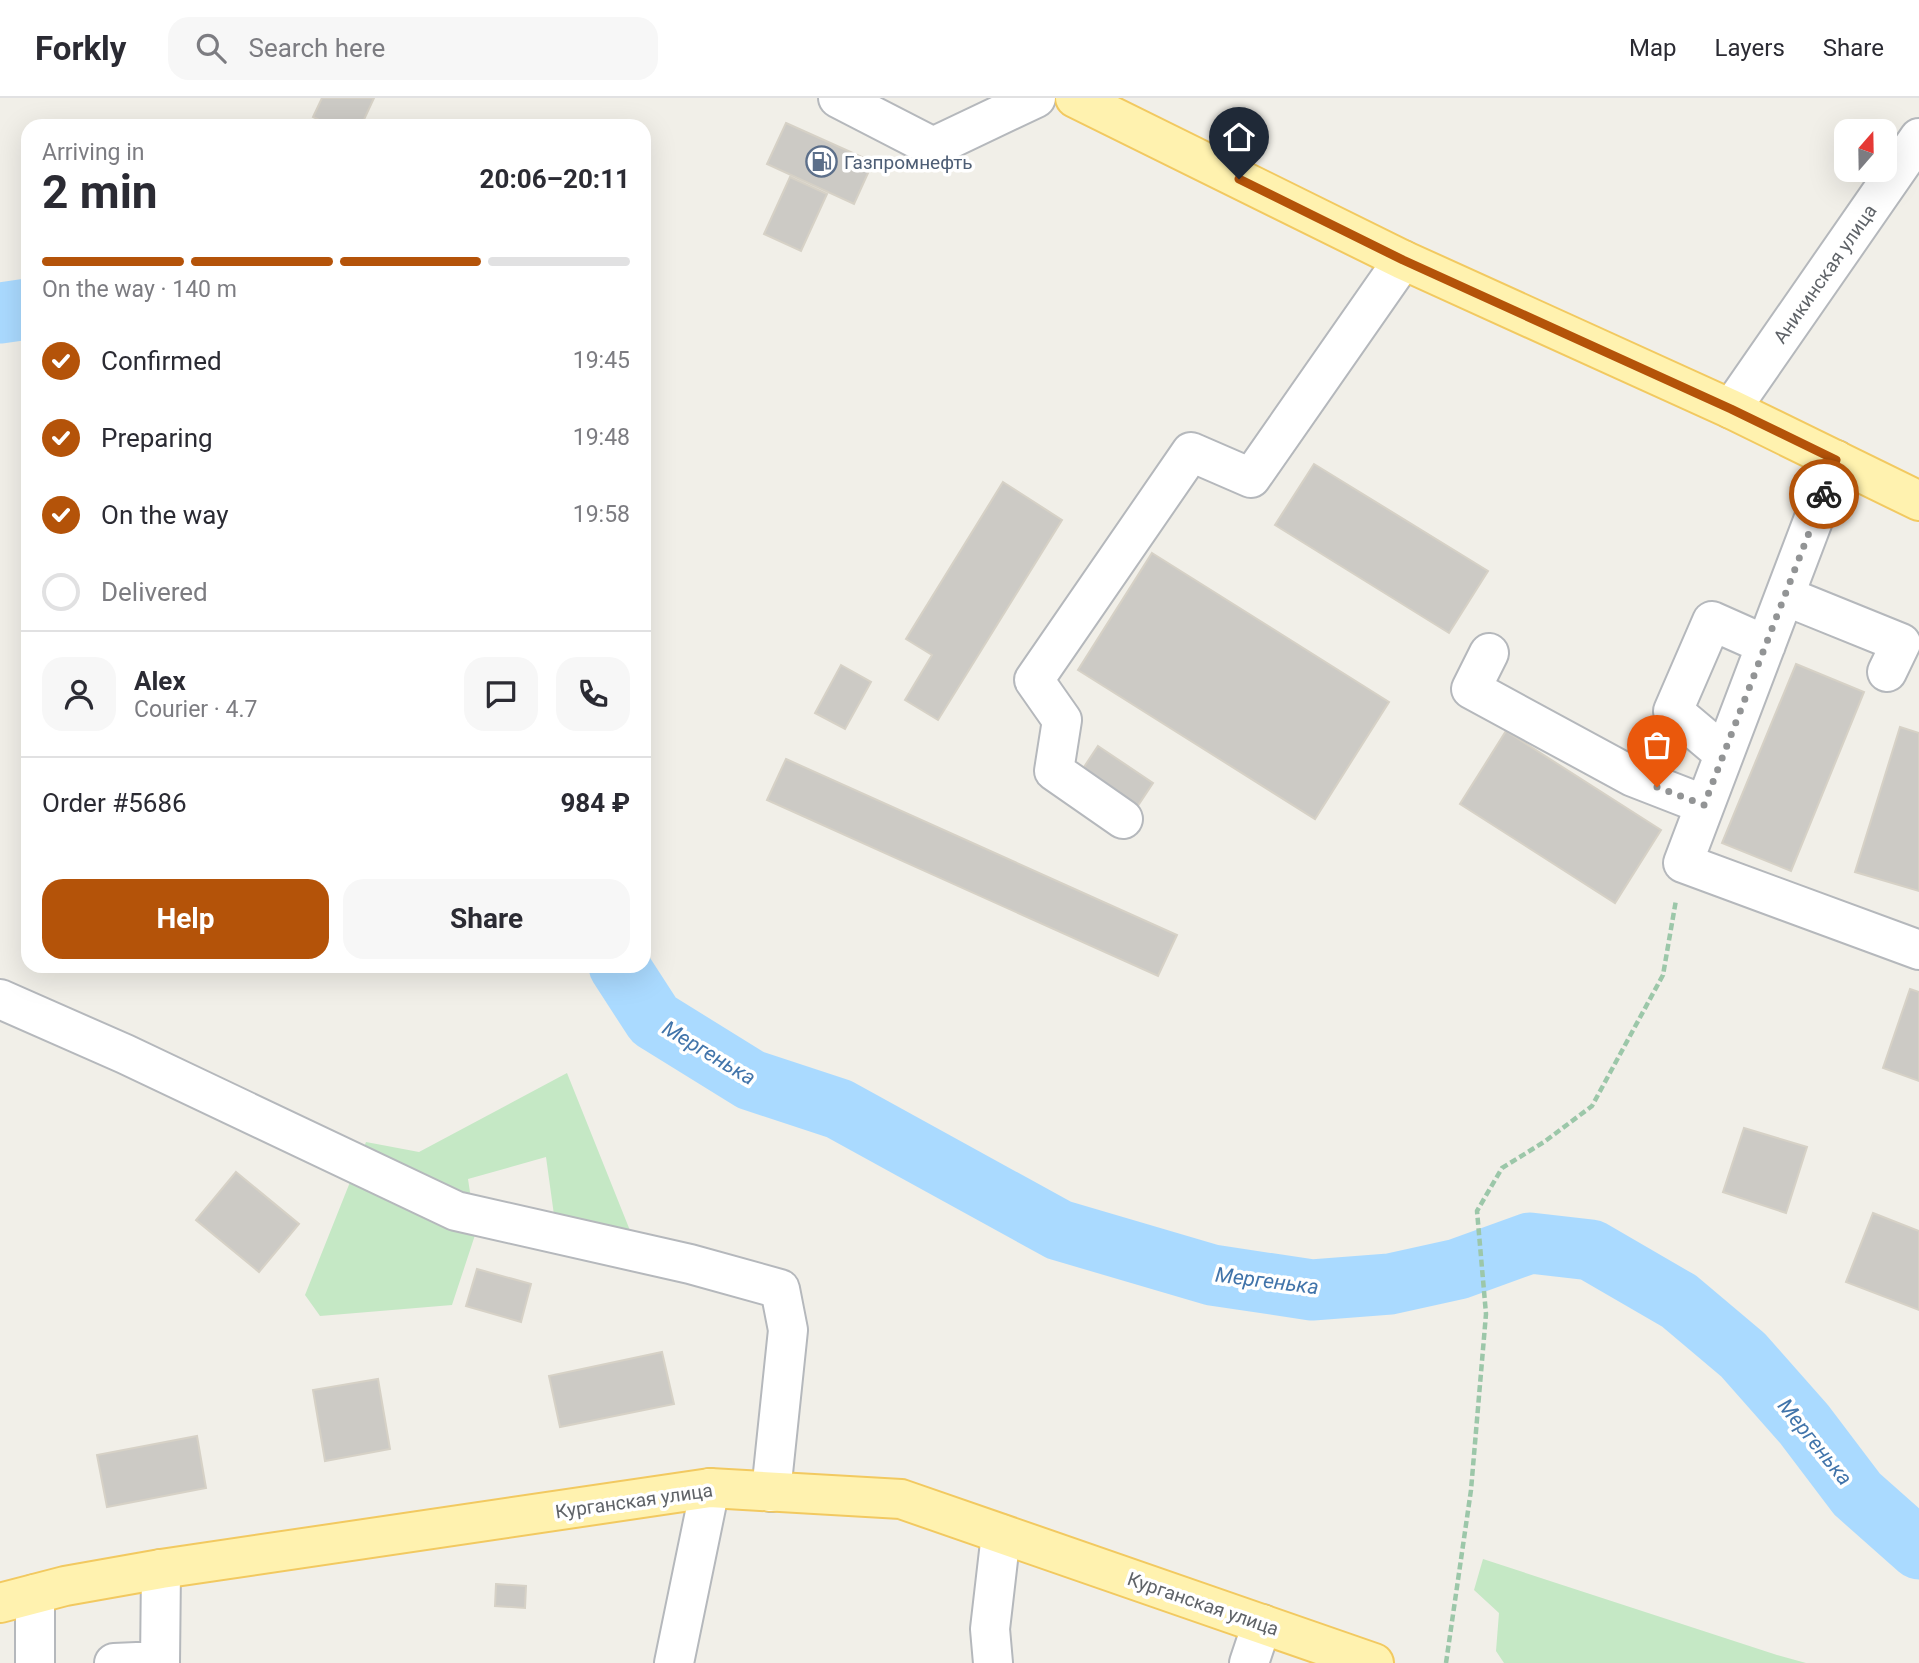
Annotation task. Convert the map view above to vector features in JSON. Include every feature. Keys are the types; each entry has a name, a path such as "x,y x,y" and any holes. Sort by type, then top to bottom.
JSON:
{"main road":[{"path":"1075,98 1403,260 1731,409 1919,501"},
{"name":"Курганская улица","path":"18,1598 65,1586 161,1569 710,1488 901,1499 1374,1663"}],"street":[{"path":"838,98 933,147 1037,98"},
{"name":"Аникинская улица","path":"1731,409 1919,138"},
{"path":"1123,820 1054,771 1062,720 1034,680 1191,452 1251,478 1403,260"},
{"path":"1836,460 1683,863 1919,950"},
{"path":"1784,596 1901,643 1887,672"},
{"path":"1724,754 1673,711 1712,621 1766,645"},
{"path":"1489,653 1471,689 1633,777 1704,805"},
{"path":"0,999 456,1211 690,1264 779,1289 788,1330 771,1492"},
{"path":"674,1663 710,1488"},
{"path":"993,1663 990,1629 1001,1534"},
{"path":"114,1663 160,1662 161,1569"},
{"path":"18,1598 35,1663"},
{"path":"1249,1663 1262,1624"}],"path":[{"path":"1446,1663 1471,1490 1486,1314 1477,1211 1503,1168 1544,1142 1592,1105 1663,975 1683,863"}],"green space":[{"path":"567,1073 631,1233 554,1215 546,1157 468,1179 476,1232 452,1305 320,1316 305,1295 366,1142 419,1152"},
{"path":"1483,1559 1806,1663 1504,1663 1496,1651 1499,1613 1474,1590"}],"building":[{"path":"322,98 374,98 364,119 313,117"},
{"path":"786,123 873,162 854,204 767,164"},
{"path":"790,177 827,194 801,251 764,234"},
{"path":"1314,464 1488,571 1449,633 1275,525"},
{"path":"1003,482 1062,520 938,720 905,700 932,655 906,639"},
{"path":"1152,553 1389,702 1315,819 1078,670"},
{"path":"1796,664 1864,692 1791,871 1722,843"},
{"path":"841,665 871,682 845,729 815,713"},
{"path":"1900,727 1919,733 1919,891 1855,872"},
{"path":"1506,731 1661,830 1615,903 1460,804"},
{"path":"1098,746 1153,783 1133,813 1078,776"},
{"path":"786,759 1177,935 1158,976 767,800"},
{"path":"1910,989 1919,992 1919,1081 1883,1068"},
{"path":"1744,1128 1807,1147 1786,1213 1723,1192"},
{"path":"236,1172 299,1224 259,1272 196,1220"},
{"path":"1873,1213 1919,1231 1919,1310 1846,1282"},
{"path":"477,1269 531,1284 521,1322 466,1306"},
{"path":"662,1352 674,1404 560,1427 549,1376"},
{"path":"378,1379 390,1449 325,1461 313,1390"},
{"path":"197,1436 206,1488 107,1507 97,1455"},
{"path":"496,1584 526,1586 525,1608 495,1606"}],"waterway":[{"name":"Мергенька","path":"0,313 21,310"},
{"name":"Мергенька","path":"624,973 654,1020 751,1080 839,1109 1059,1230 1212,1275 1312,1290 1390,1284 1458,1269 1530,1243 1591,1250 1679,1301 1743,1355 1804,1424 1857,1494 1919,1549"}],"way so far":[{"path":"1657,787 1704,805 1824,494"}],"place":[{"name":"Газпромнефть","path":"821,162"}],"route":[{"path":"1239,179 1403,260 1731,409 1836,460 1824,494"}]}
